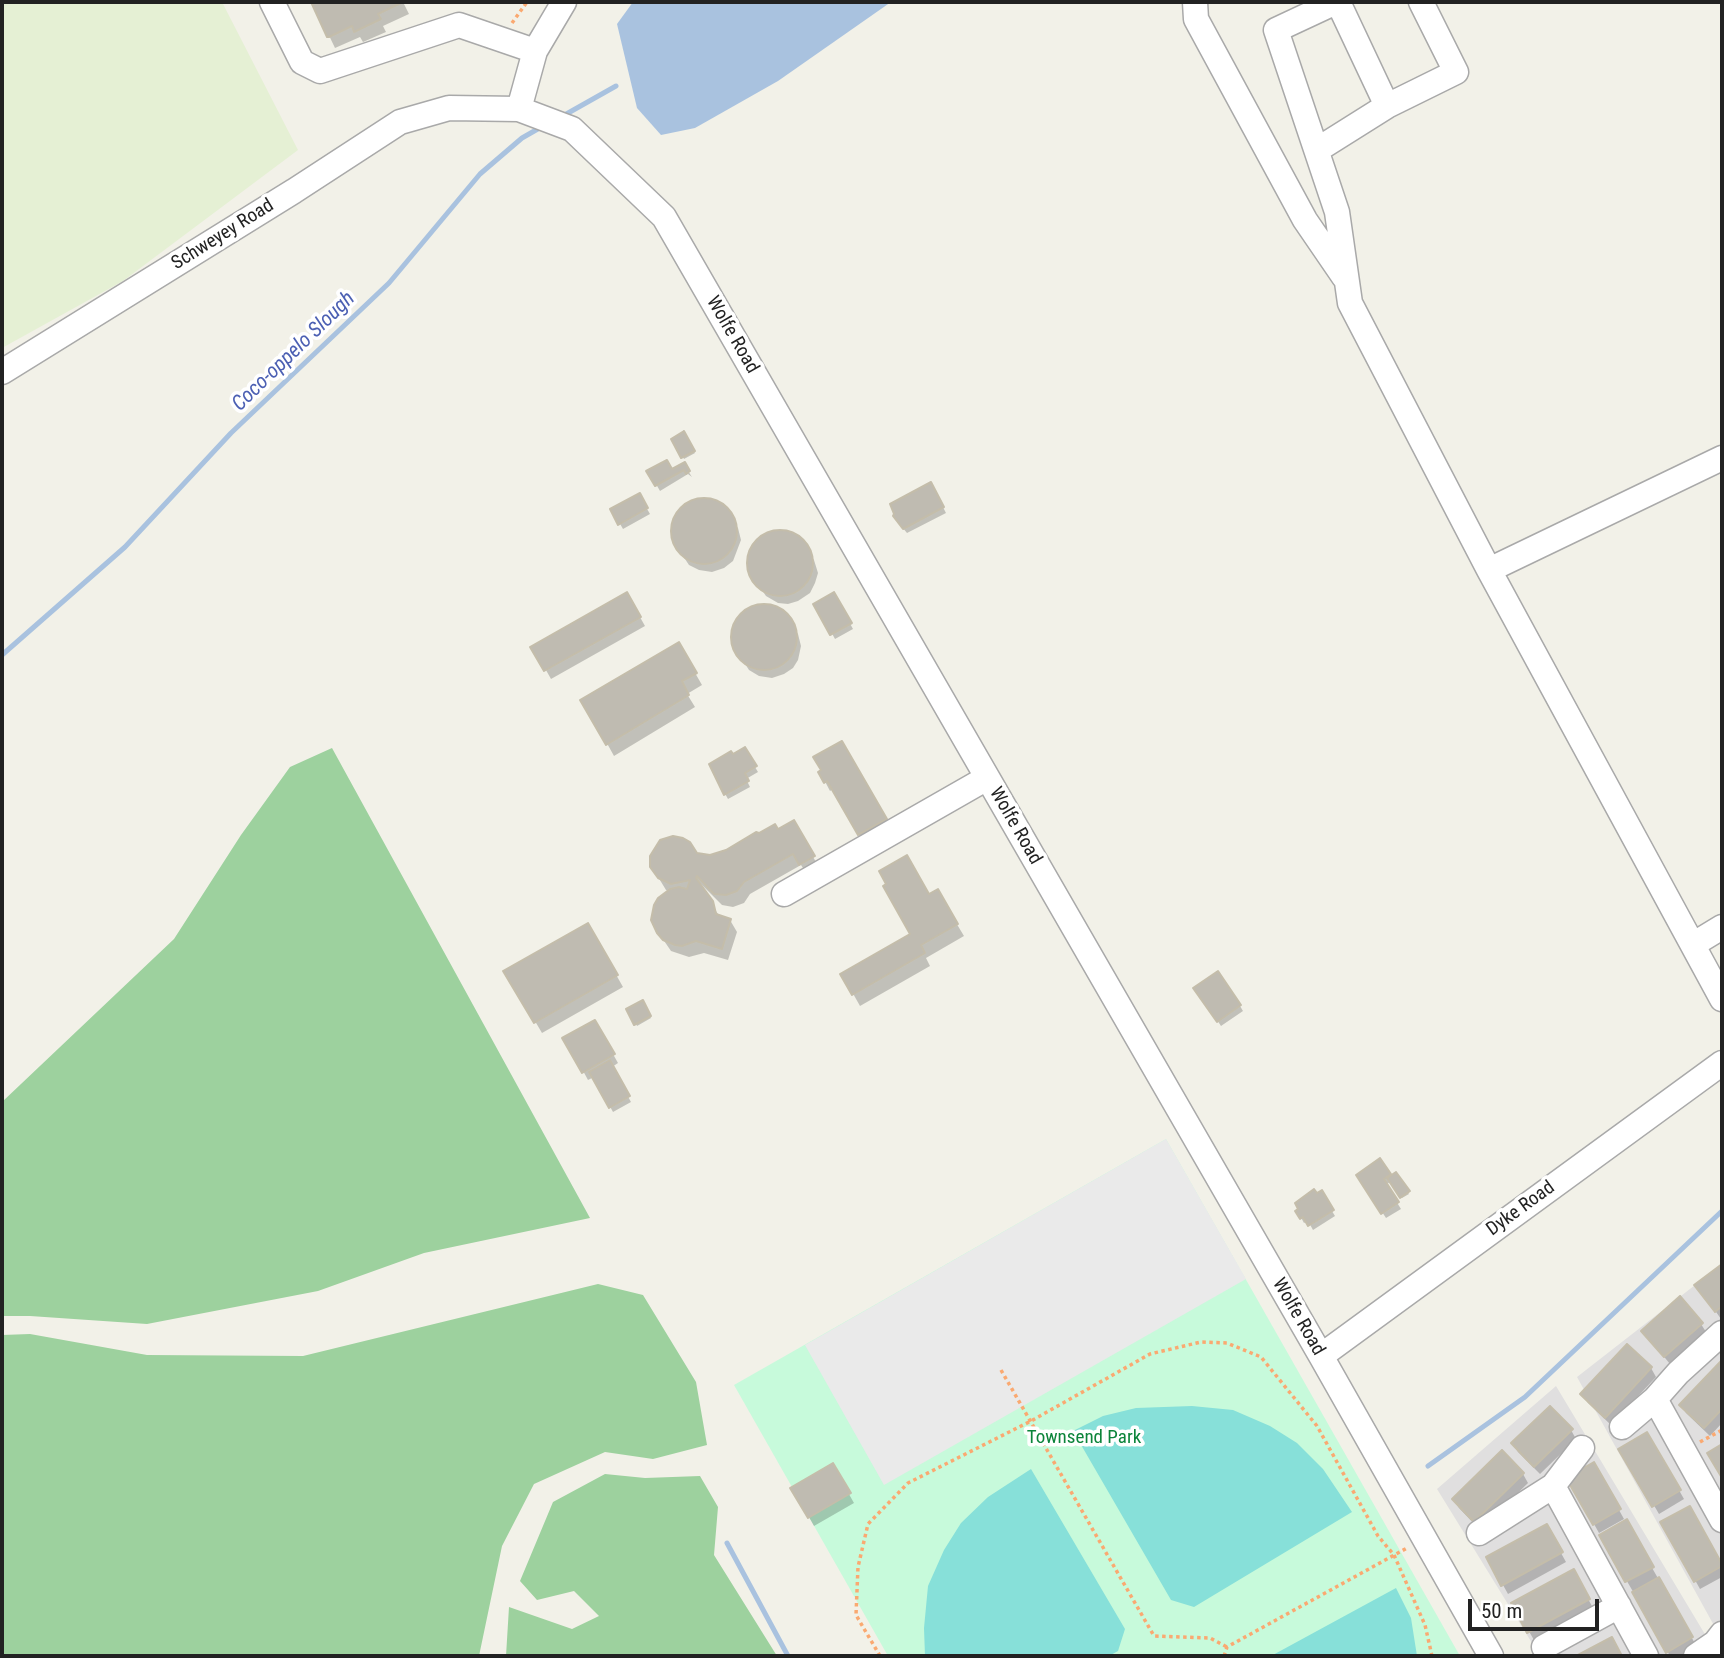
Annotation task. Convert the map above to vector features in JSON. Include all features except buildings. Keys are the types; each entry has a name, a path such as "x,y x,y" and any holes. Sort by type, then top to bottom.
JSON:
{"street":[{"path":"272,2 302,62 320,71 459,25 536,51"},
{"path":"519,108 536,51 564,2"},
{"path":"1195,2 1196,19 1304,220 1346,280"},
{"path":"1387,106 1337,2 1276,30 1337,212 1350,303 1489,570 1695,944 1722,999"},
{"path":"1317,150 1387,106 1456,72 1421,2"},
{"name":"Wolfe Road","path":"449,108 519,108 572,129 664,217 1491,1656"},
{"name":"Schweyey Road","path":"2,372 400,122 449,108"},
{"path":"1489,570 1722,458"},
{"path":"784,894 987,778"},
{"path":"1695,944 1722,927"},
{"name":"Dyke Road","path":"1321,1356 1722,1063"},
{"path":"1622,1427 1656,1399 1678,1373 1722,1333"},
{"path":"1656,1399 1722,1520"},
{"path":"1479,1533 1553,1486 1582,1448"},
{"path":"1553,1486 1646,1656"},
{"path":"1544,1647 1619,1606"},
{"path":"1696,1656 1715,1643 1722,1634"}],"path":[{"path":"880,1656 856,1615 858,1567 868,1524 908,1483 1031,1421 1150,1354 1201,1342 1227,1343 1261,1357 1317,1426 1378,1536 1394,1555 1425,1625 1432,1656"},
{"path":"1001,1370 1154,1636 1210,1638 1227,1647"},
{"path":"1224,1656 1227,1647 1424,1538"}],"shaded area":[{"path":"633,2 891,2 778,81 695,128 661,135 637,108 617,24"},
{"path":"1166,1139 1246,1279 884,1485 805,1345"},
{"path":"1722,1264 1722,1640 1577,1377"},
{"path":"1556,1386 1718,1656 1540,1656 1437,1489"}],"green space":[{"path":"2,2 222,2 298,150 123,281 2,348"},
{"path":"332,748 590,1218 424,1253 318,1291 147,1324 2,1316 2,1102 174,939 241,835 290,767"},
{"name":"Townsend Park","path":"1166,1139 1460,1656 888,1656 734,1385"},
{"path":"598,1284 643,1295 696,1382 707,1445 653,1459 605,1452 534,1484 502,1546 479,1656 2,1656 2,1335 30,1334 147,1355 303,1356"},
{"path":"1192,1406 1233,1410 1270,1426 1297,1443 1323,1469 1352,1512 1194,1607 1171,1600 1073,1431 1103,1416 1136,1408"},
{"path":"1031,1469 1125,1629 1118,1651 1109,1656 925,1656 924,1628 928,1586 944,1550 961,1523 988,1497"},
{"path":"605,1474 645,1478 700,1476 718,1507 714,1555 777,1656 506,1656 509,1607 572,1629 599,1616 574,1591 537,1600 520,1581 553,1502"},
{"path":"1396,1588 1411,1618 1417,1656 1271,1656"}],"waterway":[{"name":"Coco-oppelo Slough","path":"561,117 616,86"},
{"name":"Coco-oppelo Slough","path":"2,655 125,547 231,433 389,283 480,174 522,138 543,126"},
{"path":"1428,1466 1525,1397 1722,1211"},
{"path":"727,1543 788,1656"}]}
